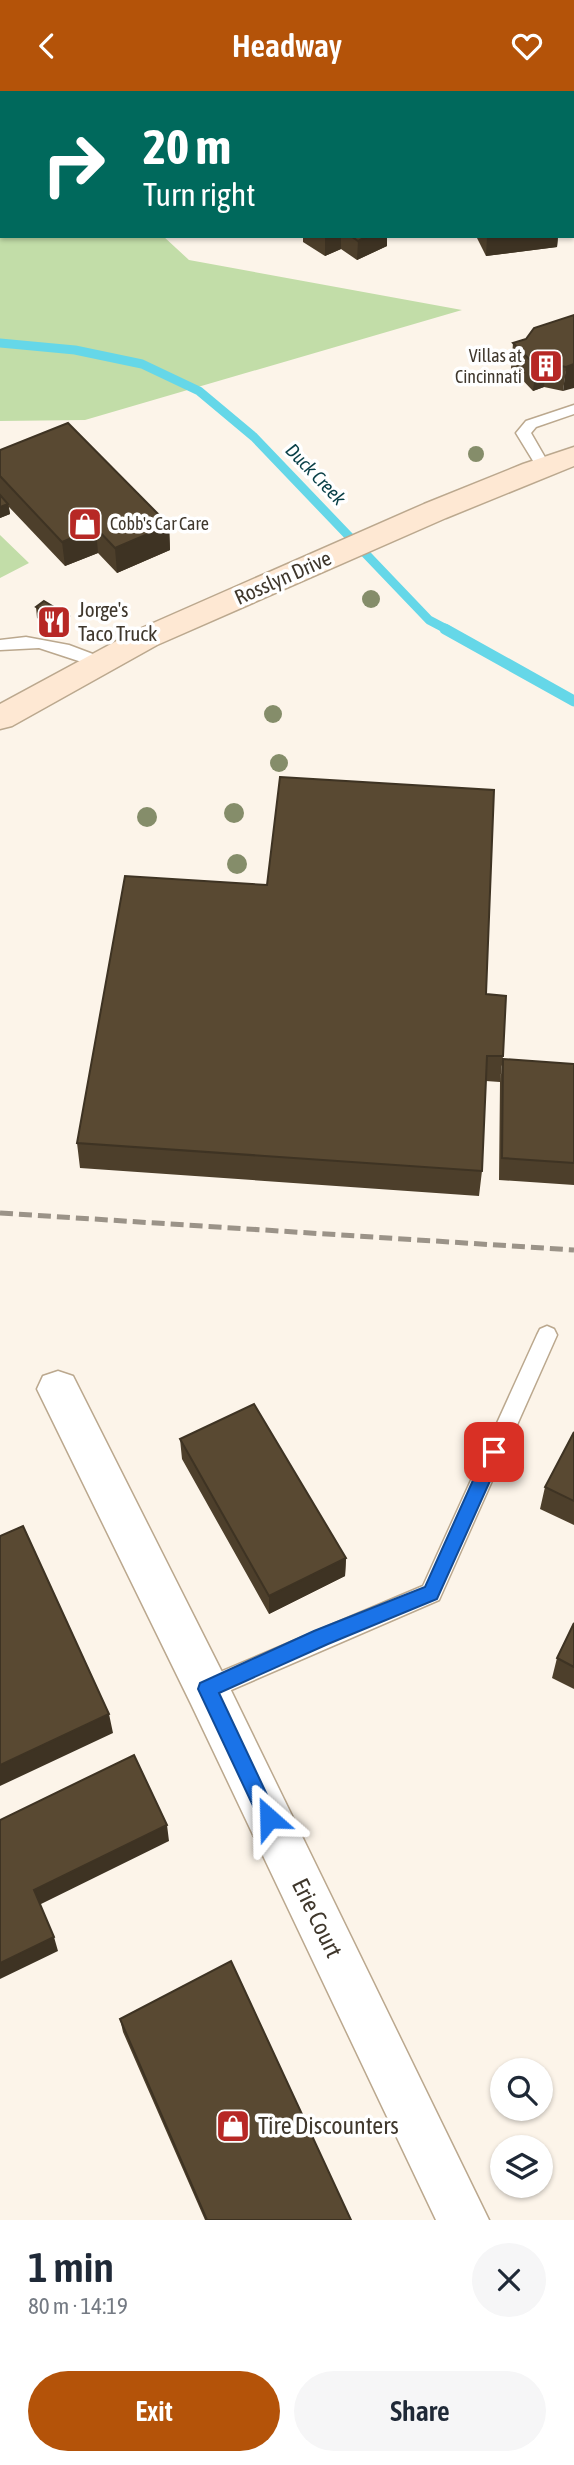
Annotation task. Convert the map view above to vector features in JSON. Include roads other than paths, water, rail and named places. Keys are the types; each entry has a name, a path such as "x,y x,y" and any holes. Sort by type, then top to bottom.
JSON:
{"street":[{"name":"Rosslyn Drive","path":"0,717 142,640 391,530 543,466 574,456"},
{"name":"Erie Court","path":"58,1389 207,1689 463,2220"}],"lane":[{"path":"543,466 523,433 531,424 574,408"},
{"path":"0,645 20,640 60,645 100,663"},
{"path":"207,1689 321,1637 431,1593 547,1335"}],"waterway":[{"name":"Duck Creek","path":"0,343 75,350 142,364 199,391 254,437 429,620 448,630"},
{"name":"Duck Creek","path":"445,629 574,701"}],"railway":[{"path":"0,1213 574,1250"}],"place":[{"name":"Villas at Cincinnati","path":"546,366"},
{"name":"Cobb's Car Care","path":"85,524"},
{"name":"Jorge's Taco Truck","path":"54,622"},
{"name":"Tire Discounters","path":"233,2126"}]}
